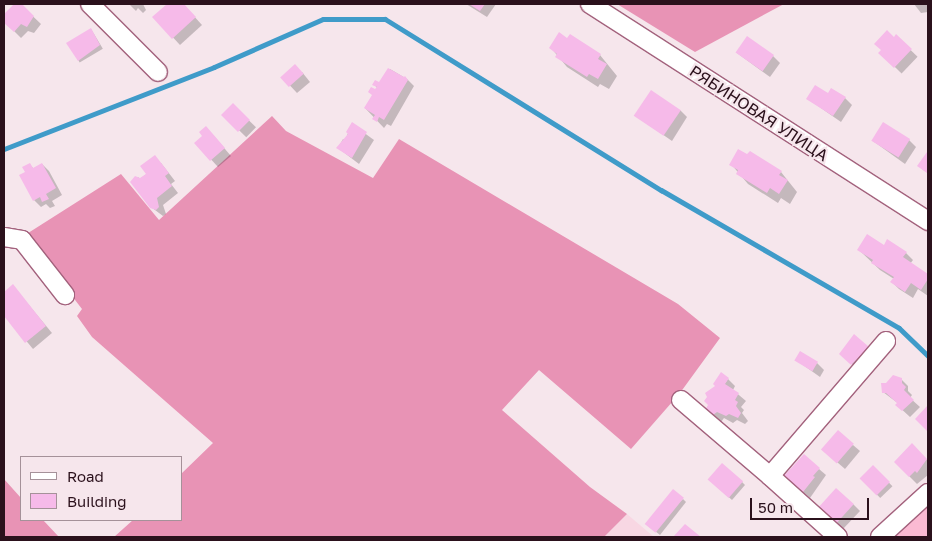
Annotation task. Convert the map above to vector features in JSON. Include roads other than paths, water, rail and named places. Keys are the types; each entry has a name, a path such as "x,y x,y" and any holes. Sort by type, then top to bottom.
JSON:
{"street":[{"path":"90,4 158,72"},
{"name":"РЯБИНОВАЯ УЛИЦА","path":"590,4 928,221"},
{"path":"4,237 22,240 65,296"},
{"path":"770,476 886,341"},
{"path":"681,400 838,537"},
{"path":"880,537 928,493"}],"waterway":[{"path":"4,149 214,67 323,19 385,19 661,190 899,328 928,356"}]}
